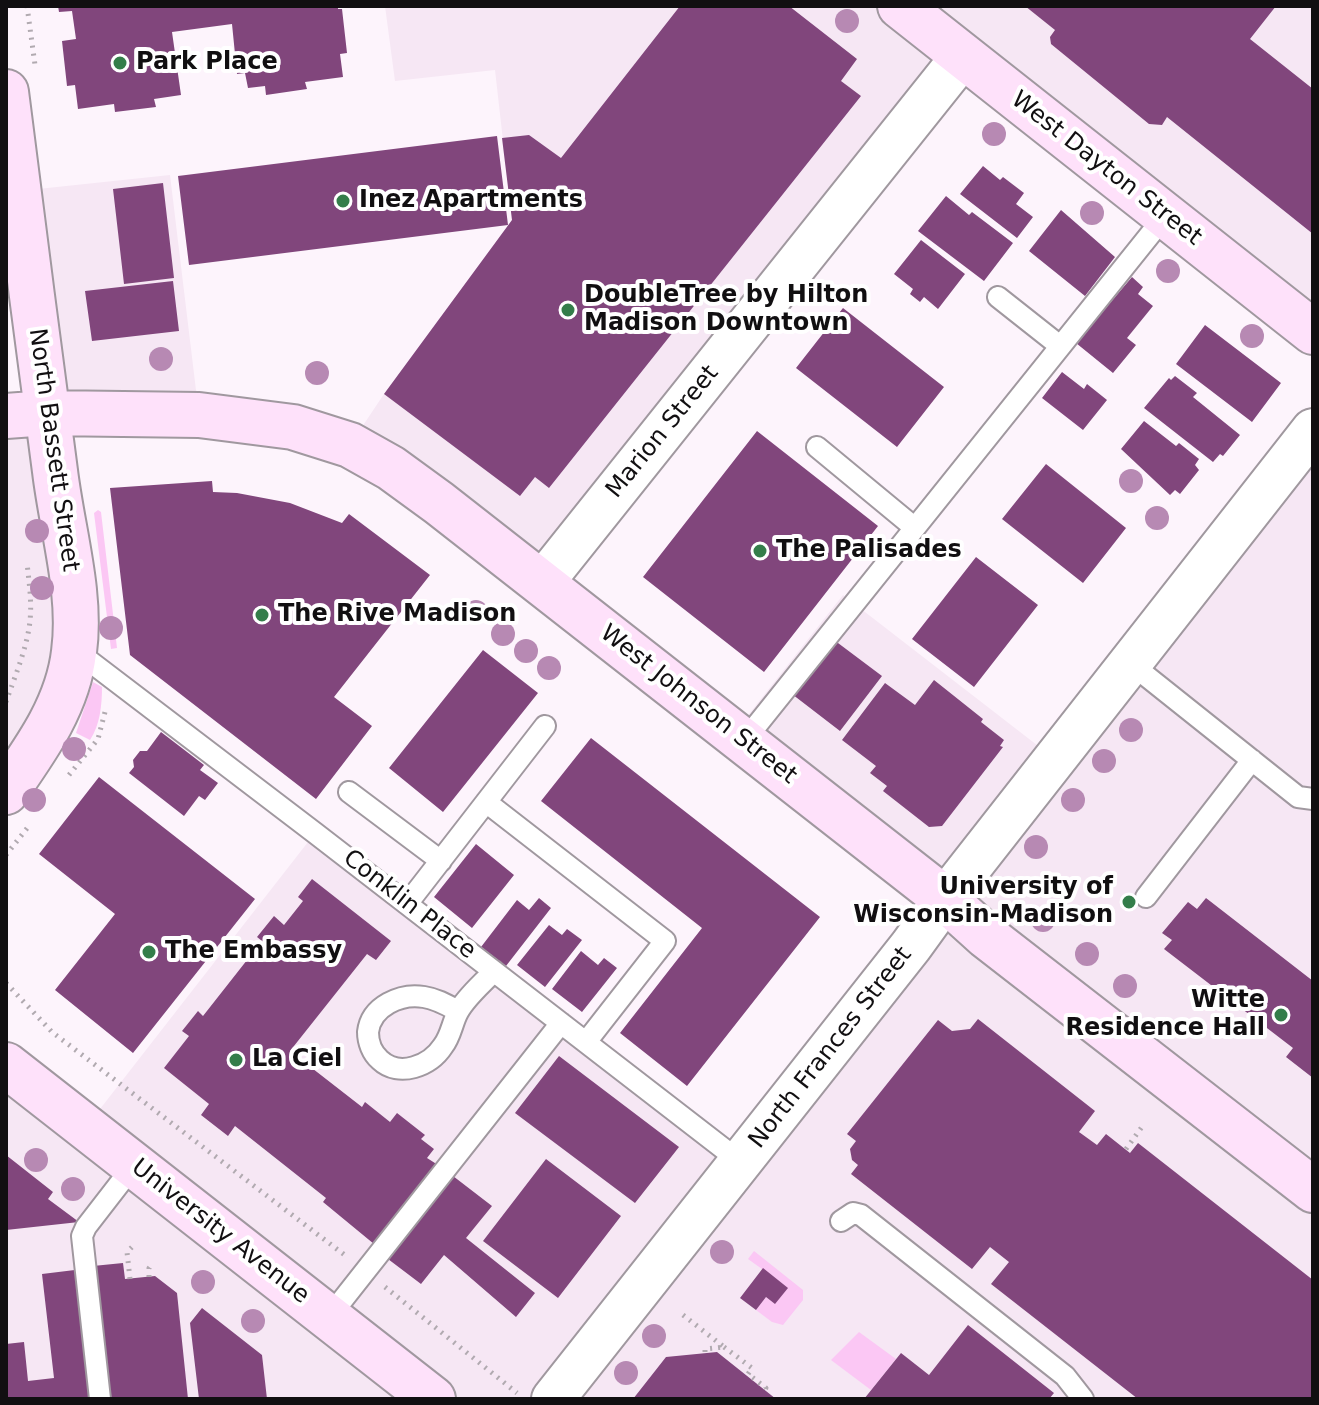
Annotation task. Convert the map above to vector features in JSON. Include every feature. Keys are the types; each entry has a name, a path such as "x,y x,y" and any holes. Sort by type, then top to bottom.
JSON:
{"main road":[{"name":"West Dayton Street","path":"900,6 1313,332"},
{"name":"North Bassett Street","path":"6,92 26,414 73,591 75,650 57,711 6,792"},
{"name":"West Johnson Street","path":"26,414 199,415 293,427 350,445 391,468 744,741 945,899 986,936 1313,1190"},
{"name":"University Avenue","path":"6,1065 433,1399"}],"street":[{"name":"Marion Street","path":"542,583 963,56"},
{"name":"North Frances Street","path":"553,1399 742,1163 1313,430"}],"lane":[{"path":"744,741 1165,216"},
{"path":"998,297 1060,346"},
{"path":"817,447 915,528"},
{"name":"Conklin Place","path":"75,650 742,1163"},
{"path":"1130,663 1298,797 1313,799"},
{"path":"407,904 545,726"},
{"path":"1146,897 1252,760"},
{"path":"349,792 441,861"},
{"path":"486,802 665,941 586,1042"},
{"path":"458,1011 424,997 397,999 376,1013 371,1023 368,1034 375,1056 384,1064 396,1068 408,1069 423,1064 445,1045 458,1011 494,971"},
{"path":"329,1317 561,1023"},
{"path":"100,1399 82,1236 134,1165"},
{"path":"841,1221 853,1213 861,1215 1065,1376 1083,1399"}],"path":[{"path":"6,702 26,643 30,621 26,560"},
{"path":"6,983 52,1032 365,1271 524,1399"},
{"path":"1126,1149 1144,1124"},
{"path":"130,1279 127,1252 132,1247"},
{"path":"149,1277 149,1268 153,1263"},
{"path":"683,1315 752,1368 748,1374 765,1390"},
{"path":"705,1353 705,1349 724,1347"}],"shaded area":[{"path":"385,6 1313,6 1313,332 963,56 542,583 350,445 512,220 495,70 395,81"},
{"path":"170,175 199,415 47,413 75,613 6,792 6,416 46,413 19,191"},
{"path":"1313,431 1313,1399 6,1399 6,1065 86,1127 315,833 742,1162 952,891 734,733 843,595 1055,759"},
{"path":"98,510 101,512 117,648 111,649 94,513"},
{"path":"93,682 102,687 102,694 98,721 90,740 76,733"},
{"path":"754,1251 803,1290 803,1300 783,1325 772,1322 756,1310 766,1297 775,1304 762,1269 748,1259"},
{"path":"859,1332 896,1359 871,1390 831,1360"}],"building":[{"name":"Park Place","path":"58,6 338,6 342,9 347,53 340,54 343,77 305,82 307,89 266,95 265,86 248,88 245,73 237,74 232,24 172,32 181,95 154,99 156,107 115,112 114,104 78,109 75,85 67,86 62,41 76,39 72,11 59,12"},
{"name":"DoubleTree by Hilton Madison Downtown","path":"680,6 789,6 857,59 841,81 861,96 549,488 535,477 520,496 384,394 512,220 502,138 529,135 561,158"},
{"path":"1025,6 1276,6 1250,39 1313,89 1313,234 1167,117 1162,125 1149,124 1051,44 1050,37 1055,30"},
{"name":"Inez Apartments","path":"497,136 508,225 189,265 178,176"},
{"path":"983,166 1024,193 1016,204 1033,217 1017,238 960,194"},
{"path":"163,183 174,278 124,284 113,189"},
{"path":"946,196 1013,243 984,281 918,231"},
{"path":"1061,210 1115,257 1085,296 1029,251"},
{"path":"921,240 965,274 938,309 924,297 920,302 910,294 913,289 894,274"},
{"path":"1132,277 1143,287 1138,294 1153,306 1127,338 1136,345 1113,373 1076,343"},
{"path":"173,281 179,331 92,341 85,291"},
{"path":"843,308 944,387 897,447 796,368"},
{"path":"1205,325 1281,383 1252,422 1176,364"},
{"path":"1062,372 1084,389 1087,384 1107,400 1083,430 1042,398"},
{"path":"1175,376 1197,393 1193,397 1240,435 1223,456 1220,454 1213,462 1144,408 1169,378 1171,380"},
{"path":"1144,421 1199,459 1195,465 1199,470 1180,494 1175,490 1170,495 1121,449"},
{"name":"The Palisades","path":"757,431 878,526 764,672 643,577"},
{"path":"1046,464 1126,528 1083,583 1002,519"},
{"name":"The Rive Madison","path":"212,481 213,492 237,493 290,503 342,523 349,514 430,575 334,697 372,726 316,799 130,655 110,488"},
{"path":"976,557 1038,605 974,687 912,639"},
{"path":"830,637 882,676 840,731 788,691"},
{"path":"483,650 538,693 443,812 389,768"},
{"path":"934,680 1004,740 1000,746 1003,747 942,826 929,827 883,791 887,786 870,773 876,766 842,740 885,683 915,705"},
{"path":"161,732 204,765 200,770 218,783 205,800 199,796 184,816 129,773 140,751 147,751"},
{"path":"591,738 820,917 687,1086 620,1033 702,928 541,801"},
{"name":"The Embassy","path":"99,777 255,899 133,1053 55,990 115,914 39,854"},
{"path":"476,844 514,875 472,928 434,897"},
{"name":"La Ciel","path":"312,879 391,941 376,960 367,954 290,1051 362,1107 365,1102 390,1122 397,1113 425,1135 421,1139 434,1149 427,1158 438,1165 374,1244 323,1202 326,1198 235,1126 228,1136 201,1115 209,1104 164,1068 189,1036 182,1031 198,1011 203,1016 262,941 257,937 274,916 284,925 303,901 298,897"},
{"path":"539,898 551,908 506,966 481,947 517,900 529,910"},
{"name":"Witte Residence Hall","path":"1206,898 1313,981 1313,1078 1286,1057 1293,1048 1164,949 1172,940 1162,933 1188,902 1197,909"},
{"path":"549,925 562,935 567,929 582,940 545,987 517,965"},
{"path":"581,951 598,965 604,958 617,968 582,1012 552,989"},
{"path":"978,1019 1095,1111 1079,1132 1097,1145 1106,1134 1130,1153 1138,1143 1313,1280 1313,1399 1138,1399 991,1284 1009,1262 990,1247 972,1269 851,1174 858,1165 852,1160 850,1149 856,1141 847,1134 938,1020 952,1031 970,1029"},
{"path":"559,1056 679,1147 635,1203 515,1113"},
{"path":"6,1155 53,1192 48,1199 79,1222 6,1230"},
{"path":"546,1159 621,1216 558,1298 483,1241"},
{"path":"453,1176 492,1206 466,1238 535,1293 516,1317 444,1255 421,1284 388,1259"},
{"path":"123,1263 125,1279 155,1276 177,1293 188,1399 107,1399 93,1266"},
{"path":"763,1268 788,1288 775,1304 766,1297 756,1310 740,1298"},
{"path":"83,1269 98,1399 6,1399 6,1344 24,1342 28,1381 54,1378 42,1274"},
{"path":"202,1308 262,1355 267,1399 199,1399 190,1323"},
{"path":"968,1325 1054,1393 1049,1399 864,1399 901,1353 929,1375"},
{"path":"717,1352 776,1399 633,1399 666,1357"}],"place":[{"name":"Park Place","path":"120,63"},
{"name":"Inez Apartments","path":"343,201"},
{"name":"DoubleTree by Hilton Madison Downtown","path":"568,310"},
{"name":"The Palisades","path":"760,551"},
{"name":"The Rive Madison","path":"262,615"},
{"name":"University of Wisconsin-Madison","path":"1129,902"},
{"name":"The Embassy","path":"149,952"},
{"name":"Witte Residence Hall","path":"1281,1015"},
{"name":"La Ciel","path":"236,1060"}]}
